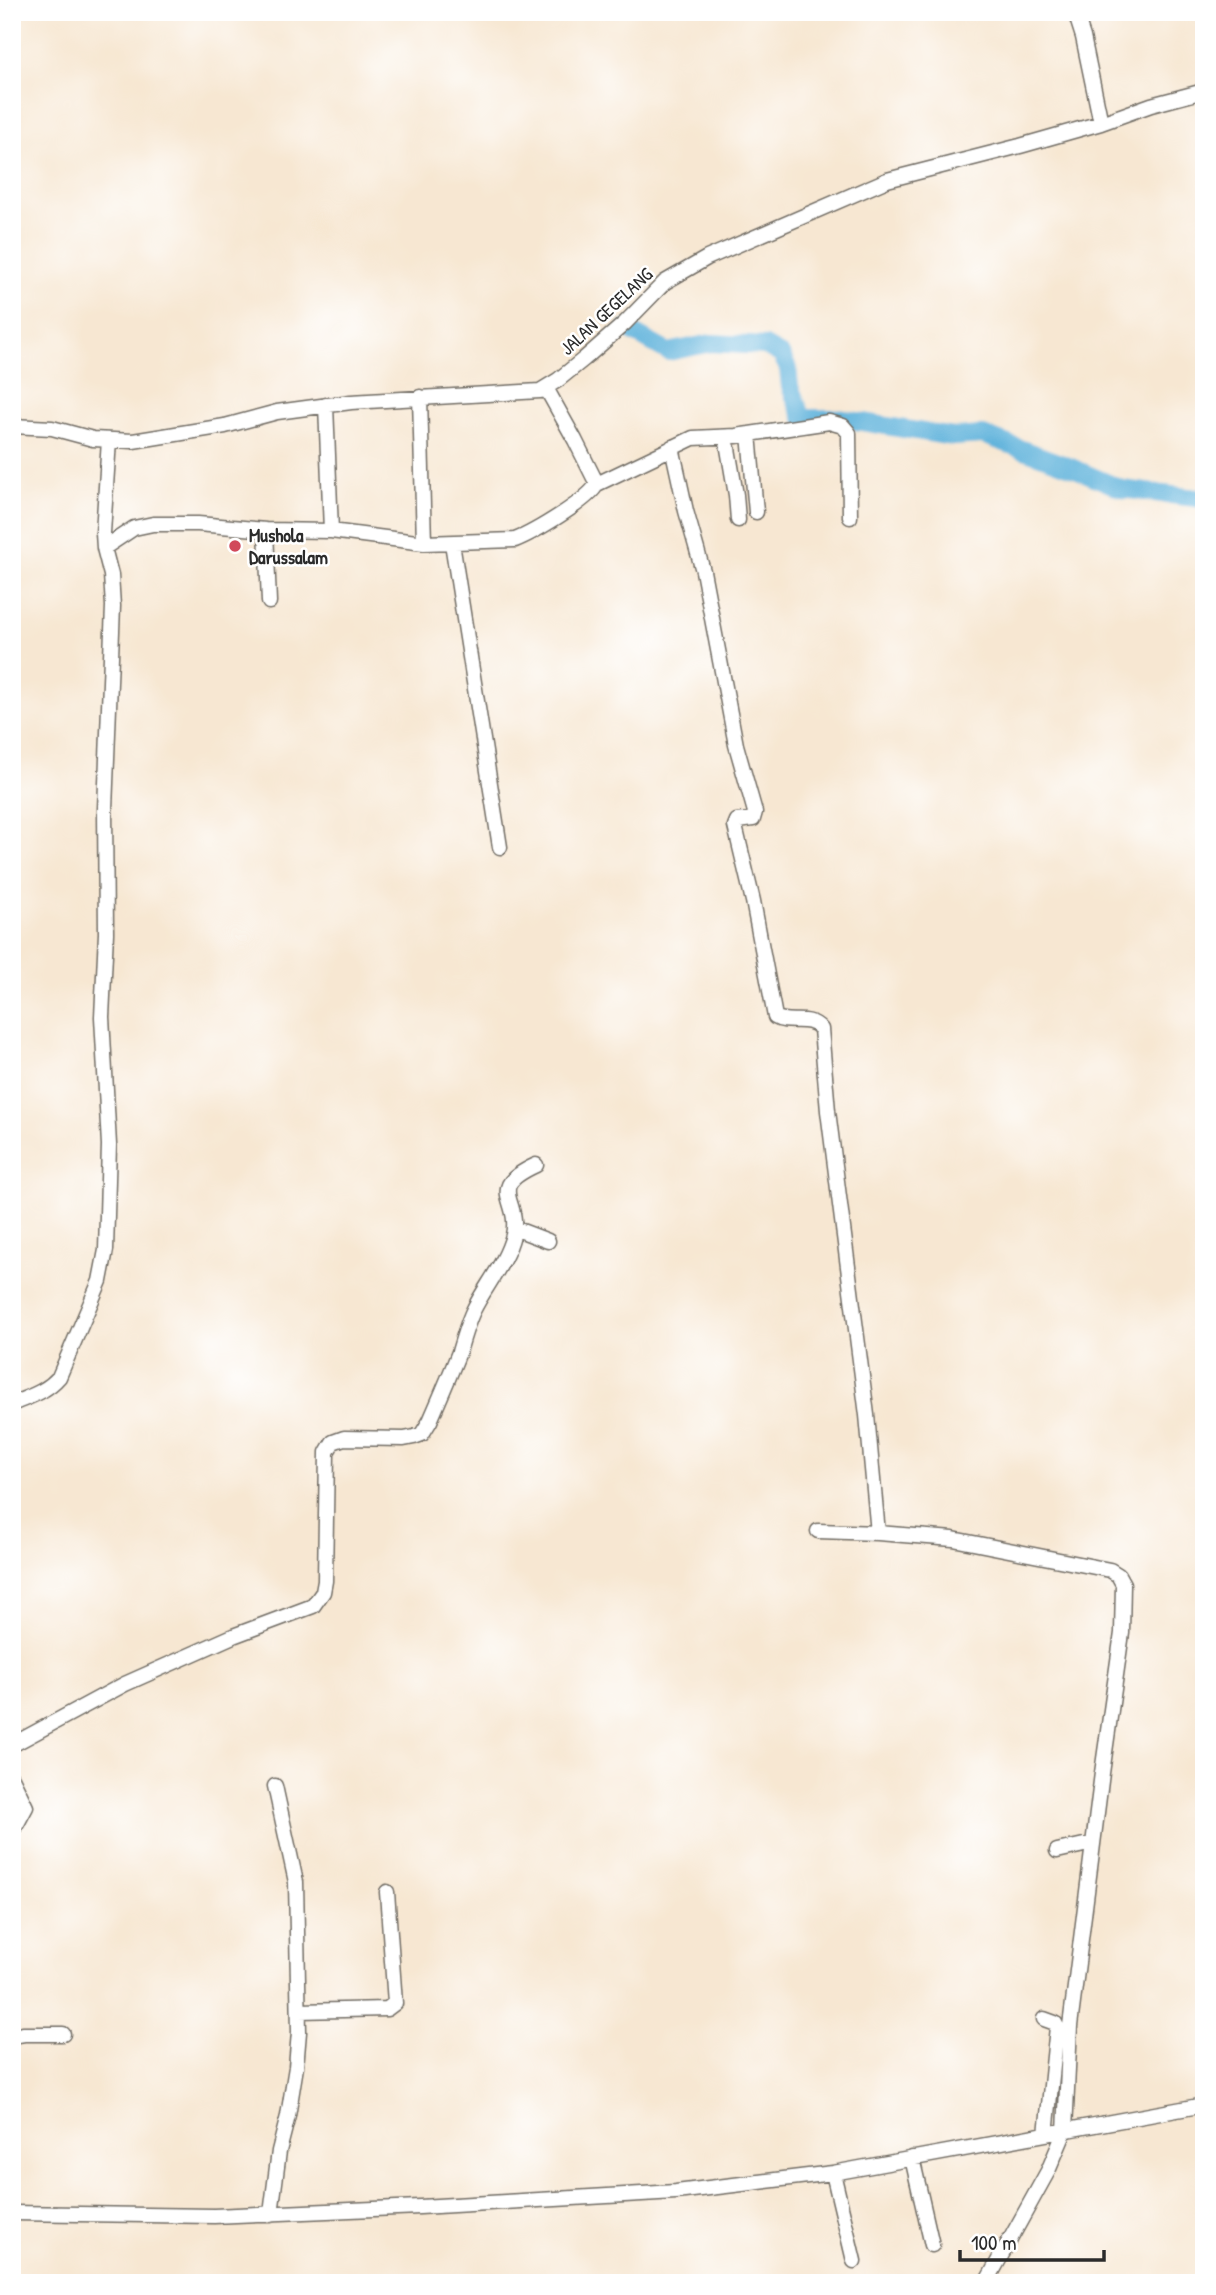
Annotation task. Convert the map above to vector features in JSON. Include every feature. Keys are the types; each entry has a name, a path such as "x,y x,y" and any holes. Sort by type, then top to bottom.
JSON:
{"street":[{"path":"1076,12 1101,122"},
{"name":"JALAN GEGELANG","path":"12,426 52,428 93,439 133,441 225,426 277,412 326,405 533,392 546,388 571,370 611,336 665,282 699,262 887,180 1204,91"},
{"path":"546,388 597,484"},
{"path":"420,397 424,543"},
{"path":"326,405 331,531"},
{"path":"104,548 134,528 145,524 331,531 424,543 507,541 523,537 592,493 597,484 693,438 726,437 817,423 835,423 843,426 849,433 850,517"},
{"path":"749,434 756,512"},
{"path":"726,437 738,520"},
{"path":"12,1404 38,1394 59,1377 100,1281 106,1250 109,1145 102,1017 106,933 105,809 113,606 111,575 103,533 109,440"},
{"path":"672,447 685,512 703,571 736,745 755,812 753,819 737,821 735,826 753,901 775,1017 784,1021 813,1022 821,1029 828,1111 867,1415 878,1533"},
{"path":"266,530 269,602"},
{"path":"452,543 500,847"},
{"path":"12,1745 125,1684 233,1636 313,1606 323,1592 325,1581 327,1452 333,1442 344,1438 404,1439 422,1434 430,1421 474,1308 506,1254 514,1228 509,1197 510,1182 519,1173 536,1165"},
{"path":"514,1228 548,1241"},
{"path":"818,1531 953,1539 1110,1570 1118,1575 1123,1584 1122,1633 1070,2026 1065,2131 1048,2171 986,2283"},
{"path":"12,1833 26,1807 14,1785"},
{"path":"271,2214 279,2151 296,2067 299,2011 296,1882 275,1786"},
{"path":"1057,1851 1093,1843"},
{"path":"299,2011 387,2009 395,2003 387,1892"},
{"path":"1044,2019 1055,2023 1057,2027 1046,2134"},
{"path":"12,2036 64,2034"},
{"path":"12,2213 202,2216 271,2214 676,2192 833,2173 1204,2105"},
{"path":"912,2158 932,2245"},
{"path":"833,2173 854,2261"}],"waterway":[{"path":"627,329 668,352 711,343 765,346 781,355 788,368 790,387 803,418 838,418 953,437 983,435 1122,489 1204,499"}],"place":[{"name":"Mushola Darussalam","path":"235,546"}]}
